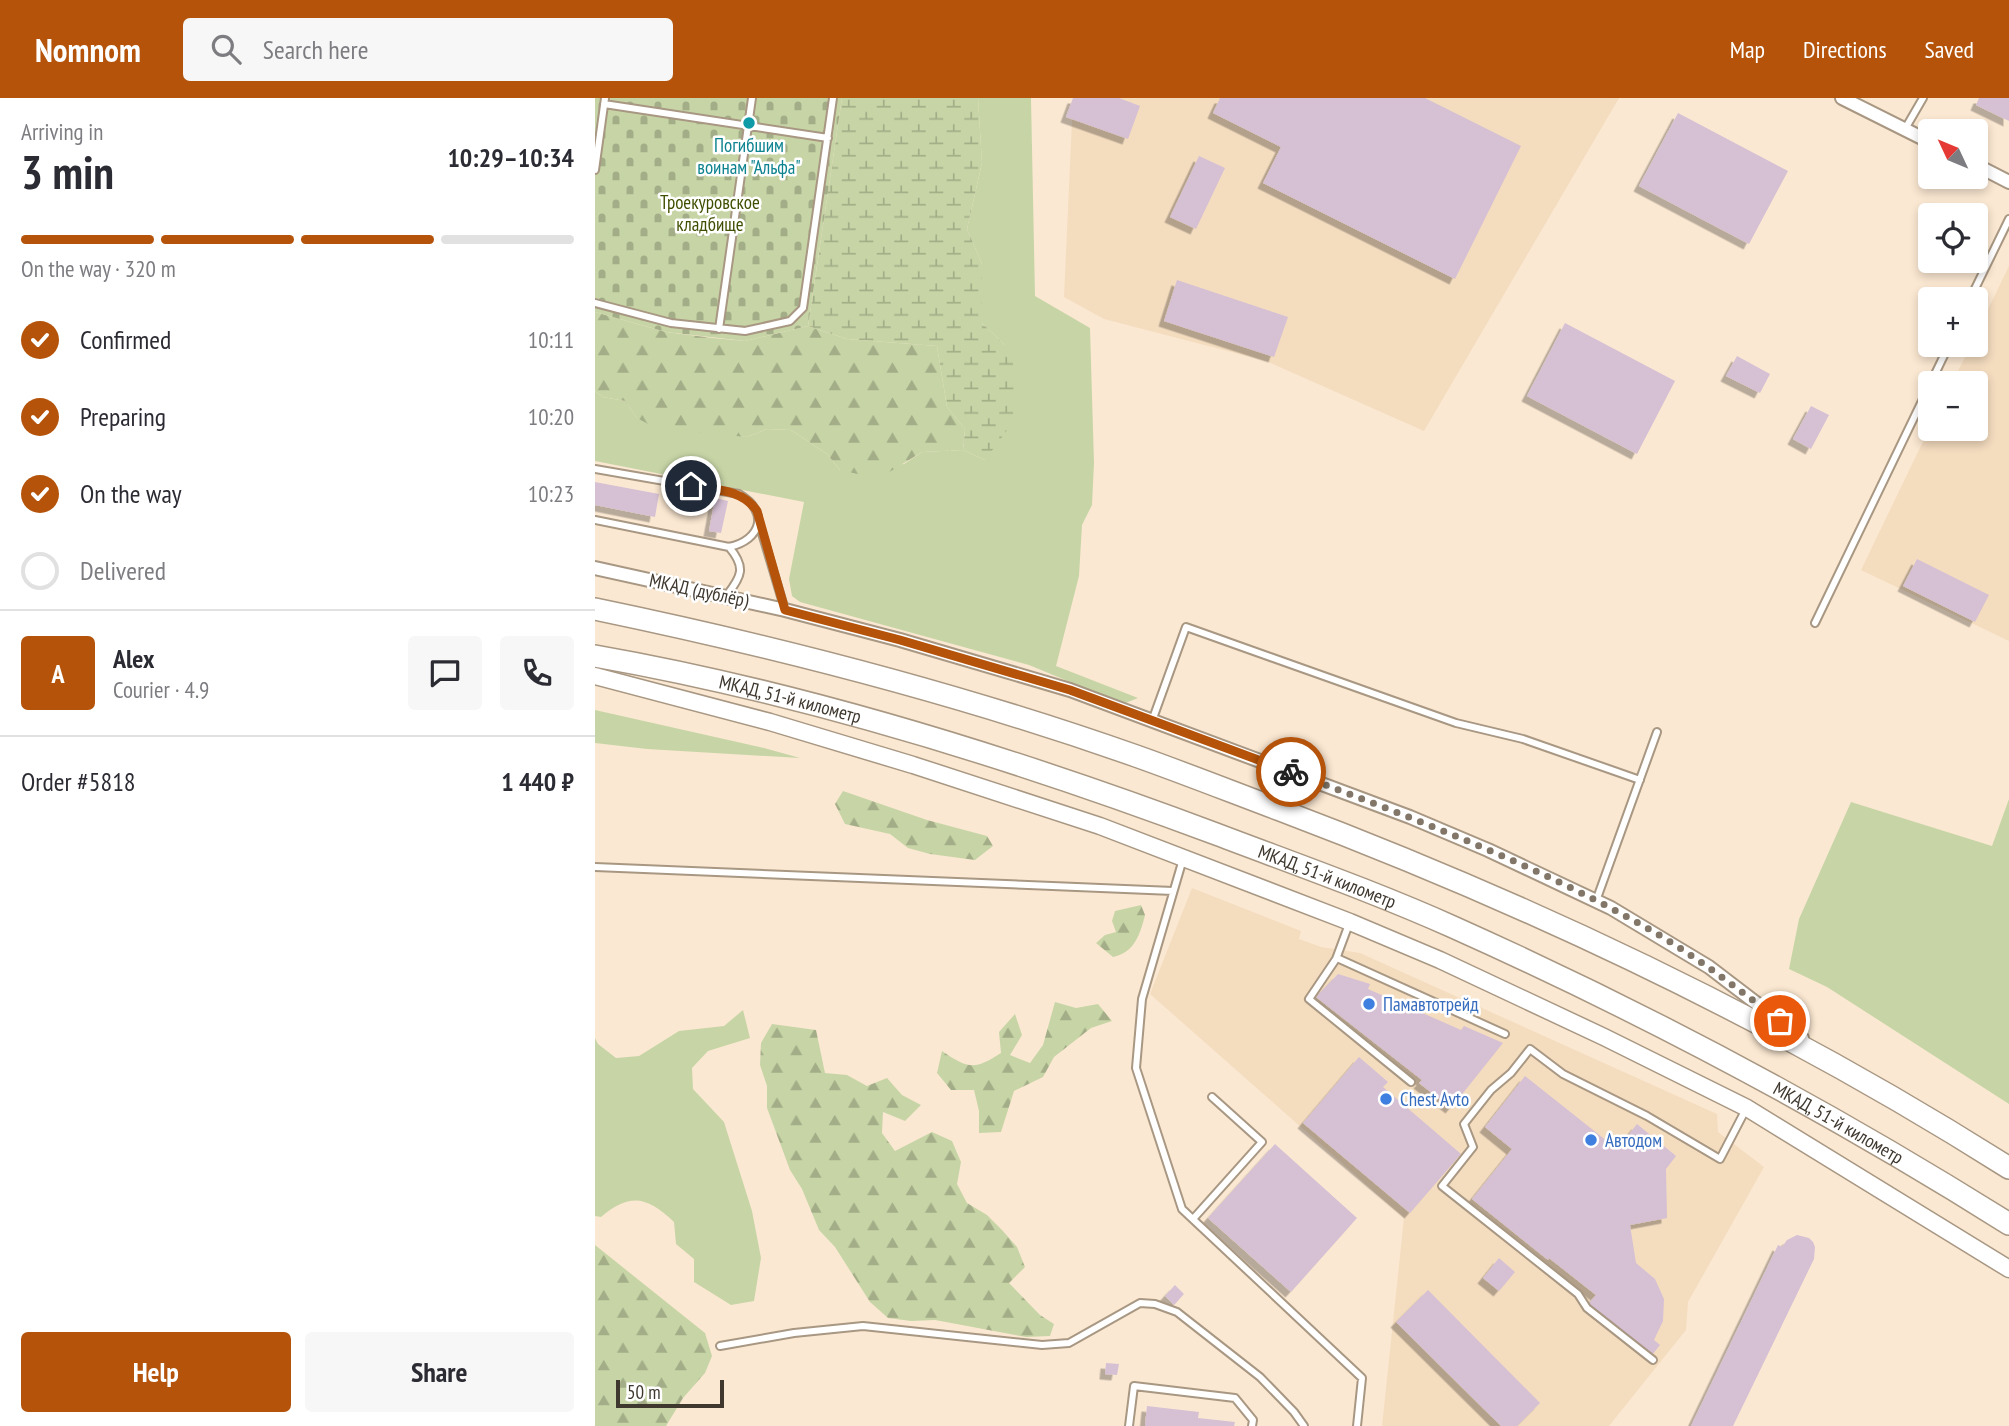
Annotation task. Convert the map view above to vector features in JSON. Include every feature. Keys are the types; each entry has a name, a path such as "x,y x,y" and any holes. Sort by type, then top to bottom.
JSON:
{"highway":[{"path":"595,609 721,635 888,679 1055,729 1137,756 1390,852 1637,961 1835,1064 2009,1168"},
{"name":"МКАД, 51-й километр","path":"595,656 654,666 879,721 1120,798 1377,895 1453,927 1619,1006 1787,1092 2009,1224"}],"street":[{"path":"1842,98 1918,136"},
{"path":"1988,171 2009,182"},
{"name":"МКАД (дублёр)","path":"595,568 727,595 900,640 1070,690 1410,817 1596,901 1661,936 1709,967 1835,1064"},
{"path":"595,676 770,722 913,765 1100,826 1350,922 1440,960 1592,1031 1747,1108 2009,1269"}],"lane":[{"path":"719,329 752,98"},
{"path":"595,303 671,323 719,329 745,331 790,321 803,308 834,98"},
{"path":"1905,129 1923,98"},
{"path":"595,170 605,101 828,138"},
{"path":"1976,287 2009,219"},
{"path":"1815,623 1943,357"},
{"path":"595,469 739,494 750,500 757,511 785,610"},
{"path":"595,520 729,547 752,537 759,523"},
{"path":"727,595 741,571 739,559 729,547"},
{"path":"1152,721 1186,627 1456,723 1523,739 1640,780"},
{"path":"1596,901 1657,733"},
{"path":"1183,858 1142,999 1136,1068 1182,1209 1362,1378 1357,1426"},
{"path":"595,867 1173,891"},
{"path":"1350,922 1337,958 1309,999 1411,1082"},
{"path":"1337,958 1505,1034"},
{"path":"1653,1360 1587,1308 1578,1294 1442,1186 1473,1147 1464,1124 1491,1090 1511,1073 1530,1049 1563,1074 1647,1116 1720,1159 1747,1108"},
{"path":"1193,1219 1262,1142 1212,1097"},
{"path":"720,1346 794,1333 863,1326 1042,1345 1069,1343 1140,1303 1155,1304 1177,1312 1260,1377 1304,1426"},
{"path":"1129,1426 1134,1386 1235,1398 1253,1420 1252,1426"}],"shaded area":[{"path":"1073,98 1619,98 1424,431 1266,361 1104,319 1064,297"},
{"path":"2009,266 2009,641 1861,570 1923,441 1988,441 1988,371 1958,371 1965,357 1988,357 1988,309"},
{"path":"1192,888 1301,931 1299,939 1321,947 1360,953 1717,1114 1718,1132 1764,1167 1688,1302 1686,1330 1609,1426 1382,1426 1404,1218 1150,994"}],"green space":[{"name":"Троекуровское кладбище","path":"595,98 842,98 808,326 745,341 666,332 595,312"},
{"path":"842,98 978,98 982,163 967,229 982,264 982,323 1005,345 1015,368 1013,422 985,460 963,450 965,429 947,407 937,346 847,339 808,326"},
{"path":"978,98 1031,98 1035,296 1090,328 1094,463 1092,505 1082,525 1079,576 1056,666 1138,698 1123,704 1029,665 800,602 792,596 789,579 804,502 595,461 595,391 603,397 625,401 637,418 747,437 767,429 791,430 827,454 840,470 904,464 922,452 963,450 985,460 1005,345 982,323 982,264 967,229 982,163"},
{"path":"595,312 666,332 713,338 745,341 808,326 847,339 937,346 947,407 965,429 963,450 922,452 883,476 862,475 840,470 827,454 791,430 767,429 747,437 657,429 637,418 625,401 603,397 595,391"},
{"path":"595,710 800,758 647,749 595,743"},
{"path":"843,791 927,820 987,836 993,846 975,860 908,848 890,834 845,824 835,804"},
{"path":"2009,799 2009,1104 1827,987 1789,969 1799,919 1851,802 1992,846"},
{"path":"1141,905 1145,915 1135,942 1126,952 1113,957 1096,943 1105,935 1116,932 1112,921 1115,911"},
{"path":"1055,1002 1076,1008 1098,1004 1112,1021 1091,1028 1054,1057 1043,1077 1014,1091 1001,1132 979,1133 979,1111 974,1090 951,1090 937,1073 942,1051 965,1064 978,1065 984,1062 1001,1053 999,1032 1015,1014 1022,1035 1010,1055 1030,1063 1043,1045"},
{"path":"743,1010 750,1038 708,1051 692,1068 693,1089 724,1122 752,1211 761,1258 754,1301 731,1305 694,1282 694,1259 676,1244 674,1222 655,1207 639,1201 630,1201 601,1217 595,1216 595,1038 598,1044 616,1058 639,1056 679,1031 724,1026"},
{"path":"772,1024 816,1030 825,1073 847,1075 867,1086 887,1078 902,1095 921,1105 905,1121 883,1112 882,1133 895,1151 932,1132 952,1141 961,1162 957,1184 967,1203 987,1215 1017,1247 1025,1267 1009,1283 1040,1315 1054,1324 1050,1336 1026,1337 935,1320 888,1318 870,1302 835,1247 819,1230 802,1189 790,1170 767,1108 767,1086 760,1065 761,1043"},
{"path":"595,1245 705,1333 712,1356 705,1373 683,1398 666,1426 595,1426"}],"building":[{"path":"1073,98 1119,98 1140,106 1128,139 1066,117"},
{"path":"1220,98 1425,98 1521,146 1455,279 1263,183 1281,147 1213,113"},
{"path":"1979,98 2009,98 2009,121 1976,105"},
{"path":"1678,113 1788,171 1749,244 1639,186"},
{"path":"1199,156 1225,168 1196,229 1170,217"},
{"path":"1177,280 1288,317 1274,357 1164,321"},
{"path":"1565,323 1675,381 1637,454 1527,396"},
{"path":"1737,356 1770,374 1760,393 1726,376"},
{"path":"1811,406 1829,415 1811,449 1793,439"},
{"path":"595,482 659,494 655,517 595,505"},
{"path":"715,498 728,501 721,533 709,531"},
{"path":"1917,559 1989,595 1975,622 1903,586"},
{"path":"1338,974 1370,984 1368,989 1461,1030 1464,1026 1503,1043 1451,1108 1419,1083 1422,1080 1316,997"},
{"path":"1359,1057 1388,1082 1383,1087 1461,1154 1410,1213 1303,1123"},
{"path":"1525,1076 1617,1149 1637,1124 1676,1156 1666,1169 1667,1218 1630,1225 1636,1263 1655,1279 1664,1299 1663,1321 1654,1340 1660,1345 1652,1355 1588,1304 1596,1295 1472,1199 1512,1149 1485,1127"},
{"path":"1275,1144 1357,1218 1291,1292 1208,1218"},
{"path":"1797,1235 1813,1242 1814,1259 1733,1426 1691,1426 1778,1245 1782,1247 1787,1240"},
{"path":"1499,1258 1515,1272 1499,1291 1483,1278"},
{"path":"1175,1285 1184,1294 1174,1305 1165,1296"},
{"path":"1428,1290 1540,1403 1517,1426 1501,1426 1396,1322"},
{"path":"1106,1363 1119,1364 1117,1375 1105,1374"},
{"path":"1147,1406 1199,1412 1198,1418 1235,1422 1234,1426 1145,1426"}],"way so far":[{"path":"1291,772 1488,850 1611,908 1709,967 1780,1021"}],"place":[{"name":"Погибшим воинам \"Альфа\"","path":"749,123"},
{"name":"Памавтотрейд","path":"1369,1004"},
{"name":"Chest Avto","path":"1386,1099"},
{"name":"Автодом","path":"1591,1140"}],"route":[{"path":"691,486 739,494 750,500 757,511 785,610 900,640 1070,690 1291,772"}]}
